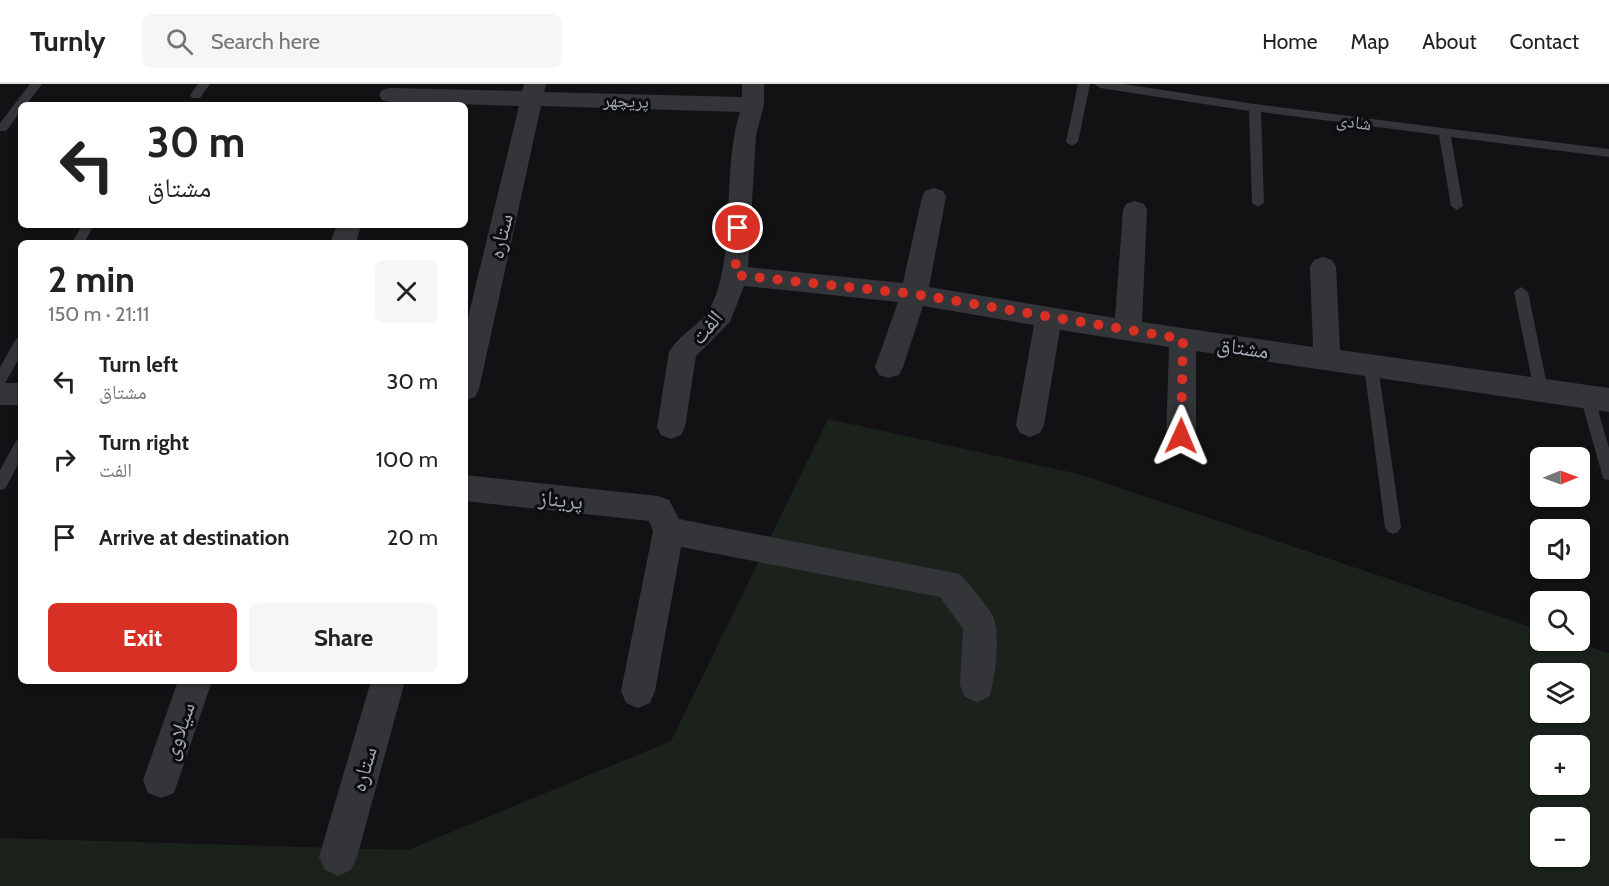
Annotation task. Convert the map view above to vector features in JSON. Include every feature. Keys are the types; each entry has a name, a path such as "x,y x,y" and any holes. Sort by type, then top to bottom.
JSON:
{"street":[{"name":"پریچهر","path":"391,95 534,91 753,94"},
{"name":"ستاره","path":"468,375 534,91"},
{"name":"الفت","path":"671,427 683,352 721,315 735,275 744,135 753,94"},
{"path":"889,368 914,294 934,197"},
{"path":"1128,331 1135,210"},
{"path":"1323,267 1327,359"},
{"name":"مشتاق","path":"735,275 914,294 1128,331 1598,398"},
{"path":"1030,425 1049,317"},
{"path":"1181,436 1183,339"},
{"path":"0,394 18,394"},
{"name":"پریناز","path":"468,488 663,520 949,584 980,625 977,685"},
{"path":"638,691 663,520"},
{"name":"سیلاوی","path":"161,780 194,684"},
{"name":"ستاره","path":"338,856 387,684"}],"lane":[{"path":"22,102 36,84"},
{"path":"196,95 204,84"},
{"path":"1072,142 1084,84"},
{"name":"شادی","path":"1100,84 1445,134 1609,153"},
{"path":"2,128 18,107"},
{"path":"1255,108 1258,203"},
{"path":"1445,134 1457,206"},
{"path":"1521,292 1541,390"},
{"path":"0,379 18,348"},
{"path":"1371,366 1393,527"},
{"path":"1598,398 1609,474"},
{"path":"0,484 18,451"}],"shaded area":[{"path":"828,419 1079,474 1530,627 1530,651 1590,651 1590,647 1609,653 1609,886 0,886 0,838 408,850 671,741"}],"route":[{"path":"738,228 735,275 914,294 1183,339 1181,436"}]}
